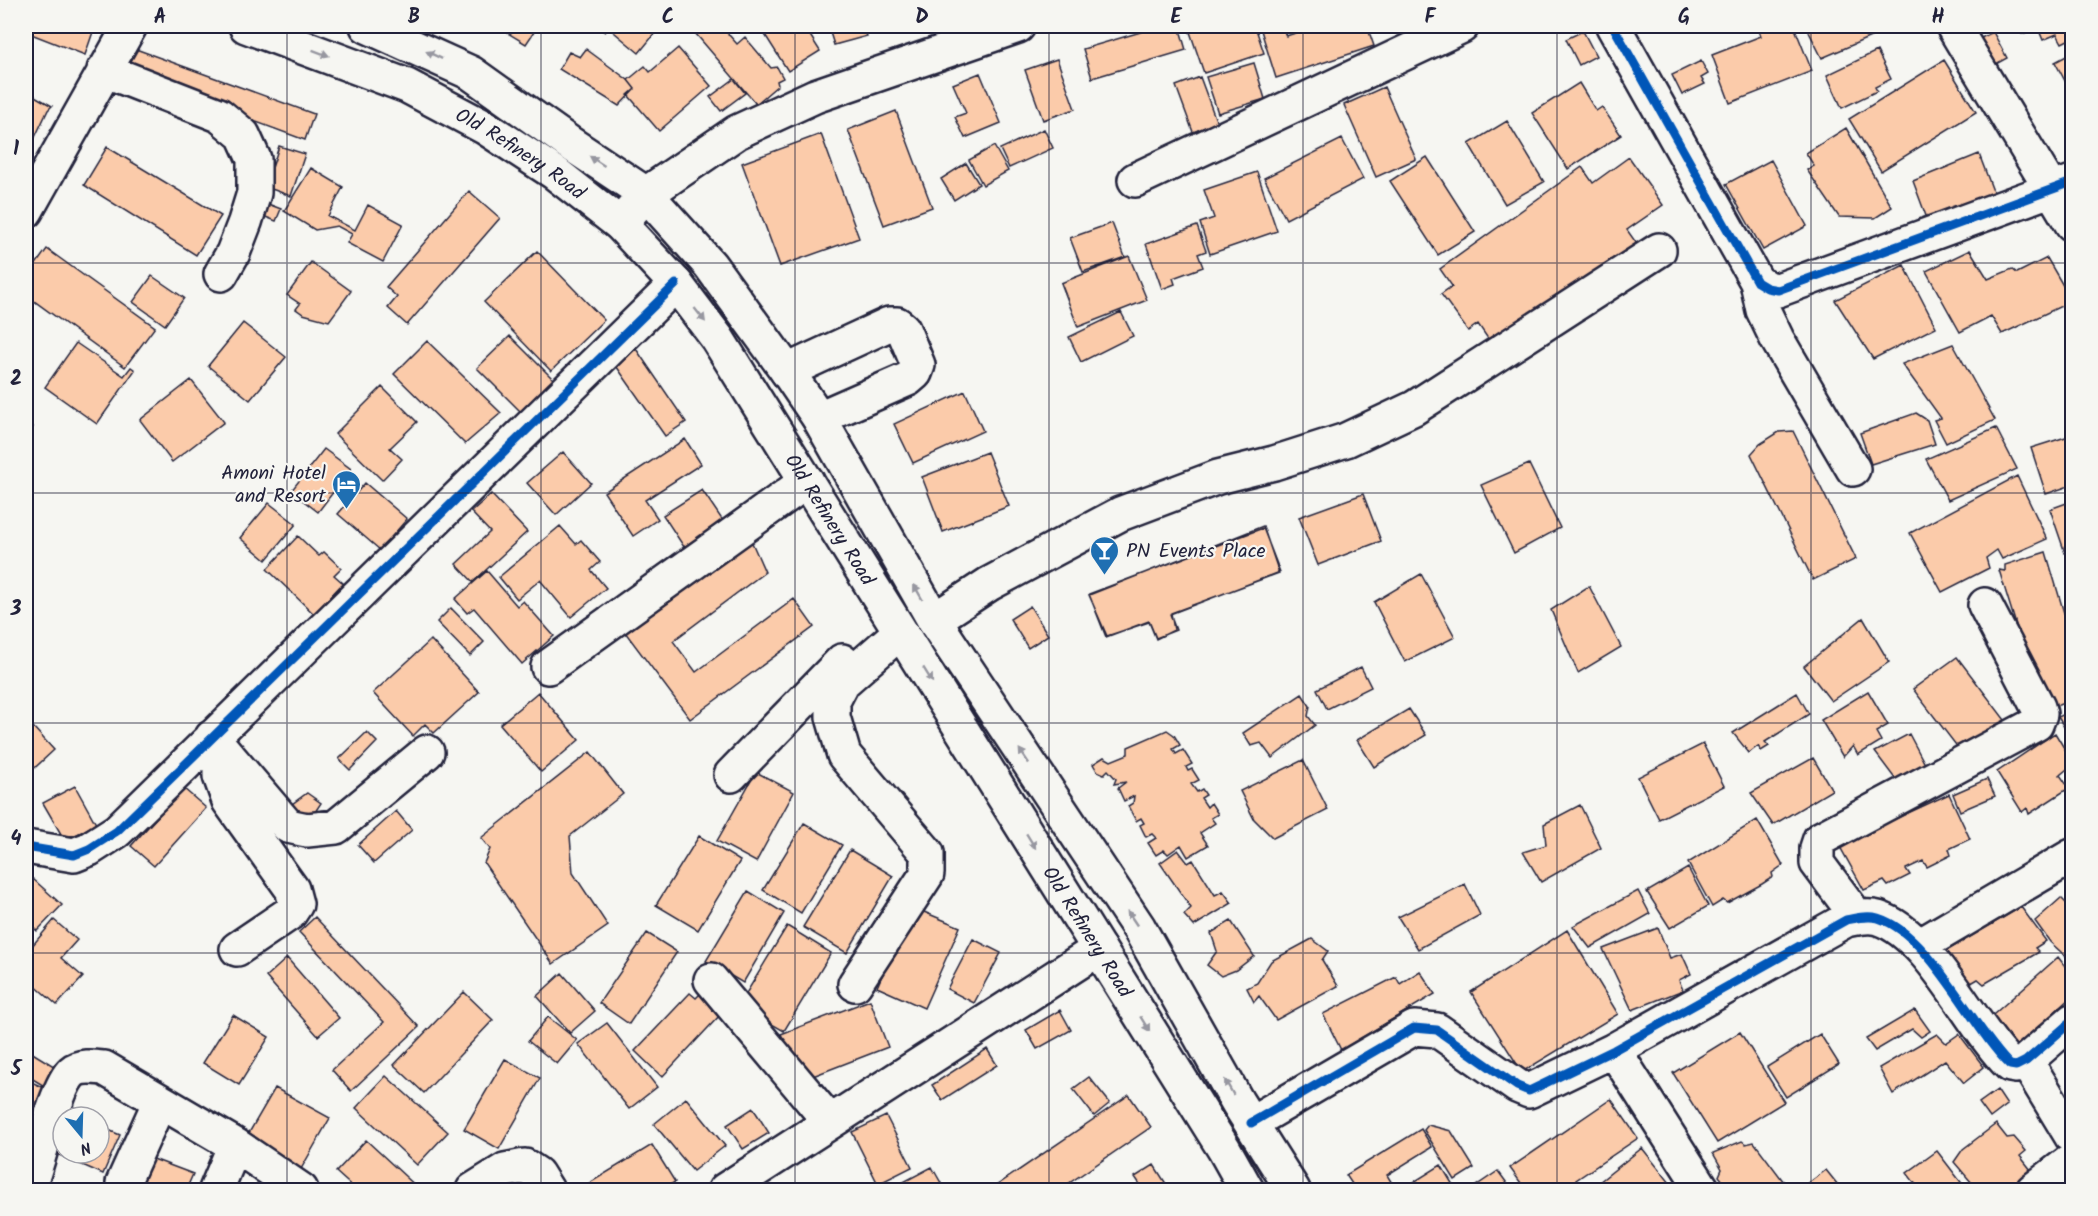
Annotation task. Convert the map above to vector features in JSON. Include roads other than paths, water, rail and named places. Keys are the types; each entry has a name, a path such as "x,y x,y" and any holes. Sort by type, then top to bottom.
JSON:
{"street":[{"path":"26,210 130,26"},
{"name":"Old Refinery Road","path":"246,26 407,86 486,128 555,173 620,224 676,284 717,338 1218,1139 1247,1191"},
{"name":"Old Refinery Road","path":"367,26 471,72 645,194 710,266 819,418 934,620 1139,928 1251,1123 1293,1191"},
{"path":"620,224 645,194 737,132 816,96 1018,26"},
{"path":"1135,180 1462,26"},
{"path":"1613,26 1757,282 1763,310 1777,339 1853,469"},
{"path":"1953,26 2062,185 2073,224"},
{"path":"104,70 219,115 243,135 254,159 254,193 237,243 221,274"},
{"path":"1757,282 1767,288 1778,290 2062,185"},
{"path":"934,620 989,584 1120,514 1218,477 1274,463 1346,440 1414,408 1659,250"},
{"path":"26,847 74,855 89,849 117,831 216,742 676,284"},
{"path":"787,371 889,324 897,324 903,329 918,365 915,373 908,379 819,418"},
{"path":"548,667 807,481"},
{"path":"1858,918 1817,863 1817,848 1820,839 2036,724 2040,714 2038,707 1985,605"},
{"path":"730,776 895,622"},
{"path":"855,984 927,874 927,853 844,754 833,717 833,701 843,682 895,622"},
{"path":"216,742 288,826 307,830 336,827 427,752"},
{"path":"216,742 220,776 229,801 292,890 296,904 290,913 237,949"},
{"path":"1919,946 2073,856"},
{"path":"1251,1123 1414,1028 1437,1029 1517,1086 1529,1091 1614,1050 1846,920 1858,918 1877,918 1893,926 1919,946 2010,1065 2016,1066 2026,1061 2073,1021"},
{"path":"725,1191 1098,949"},
{"path":"711,980 830,1122"},
{"path":"1614,1050 1703,1191"},
{"path":"2026,1061 2073,1137"},
{"path":"33,1172 64,1083 73,1071 89,1067 104,1068 235,1144 302,1191"},
{"path":"123,1182 160,1101"},
{"path":"216,1191 235,1144"},
{"path":"2033,1191 2073,1160"},
{"path":"473,1191 506,1170 525,1166 537,1174 547,1191"}],"place":[{"name":"Amoni Hotel and Resort","path":"347,510"},
{"name":"PN Events Place","path":"1105,576"}]}
